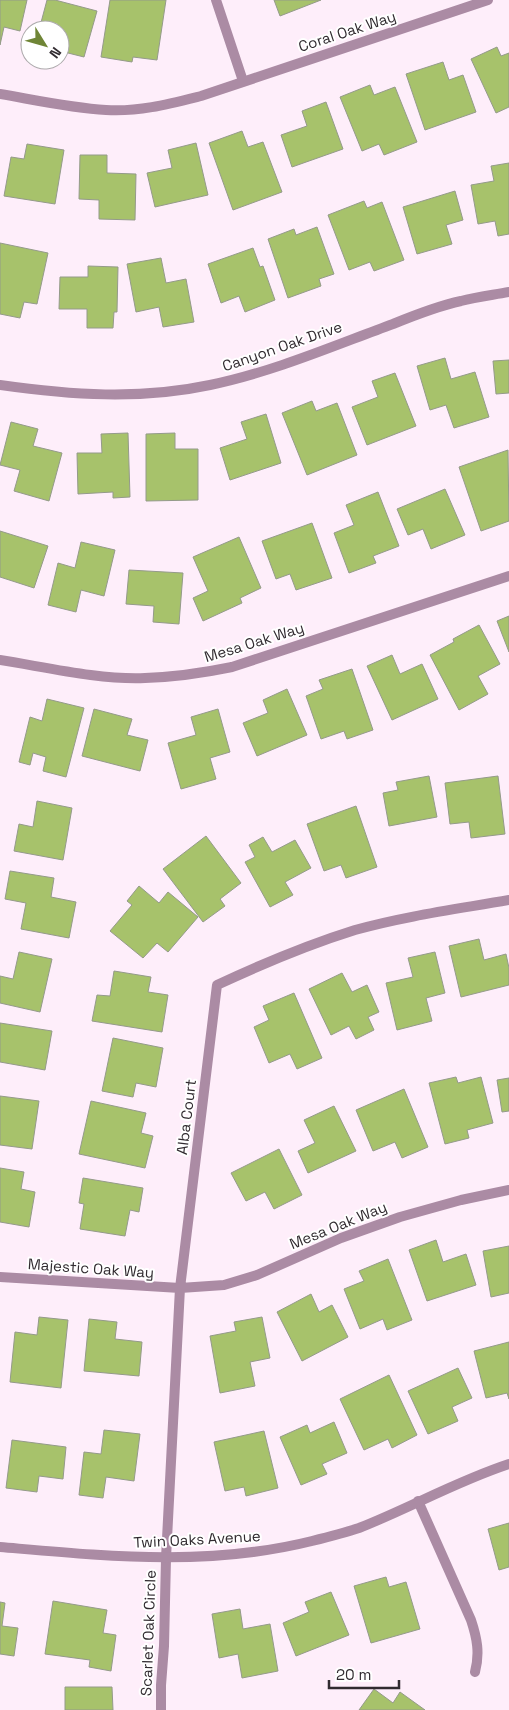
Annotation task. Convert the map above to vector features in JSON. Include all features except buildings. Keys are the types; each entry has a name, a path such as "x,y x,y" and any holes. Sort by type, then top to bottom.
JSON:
{"street":[{"path":"216,0 243,81"},
{"name":"Coral Oak Way","path":"0,94 107,110 154,107 177,102 243,81 488,0"},
{"name":"Canyon Oak Drive","path":"0,385 52,392 105,396 157,393 210,386 261,372 461,300 509,292"},
{"name":"Mesa Oak Way","path":"0,660 108,676 144,678 198,674 232,667 509,576"},
{"name":"Alba Court","path":"166,1558 180,1288 217,985 307,946 356,930 408,918 509,900"},
{"name":"Mesa Oak Way","path":"180,1288 224,1285 258,1275 341,1238 400,1217 461,1200 509,1190"},
{"name":"Majestic Oak Way","path":"0,1277 180,1288"},
{"name":"Twin Oaks Avenue","path":"0,1547 130,1558 234,1555 285,1548 359,1528 468,1478 509,1464"},
{"path":"418,1501 474,1627 478,1651 475,1672"},
{"name":"Scarlet Oak Circle","path":"161,1710 166,1558"}]}
